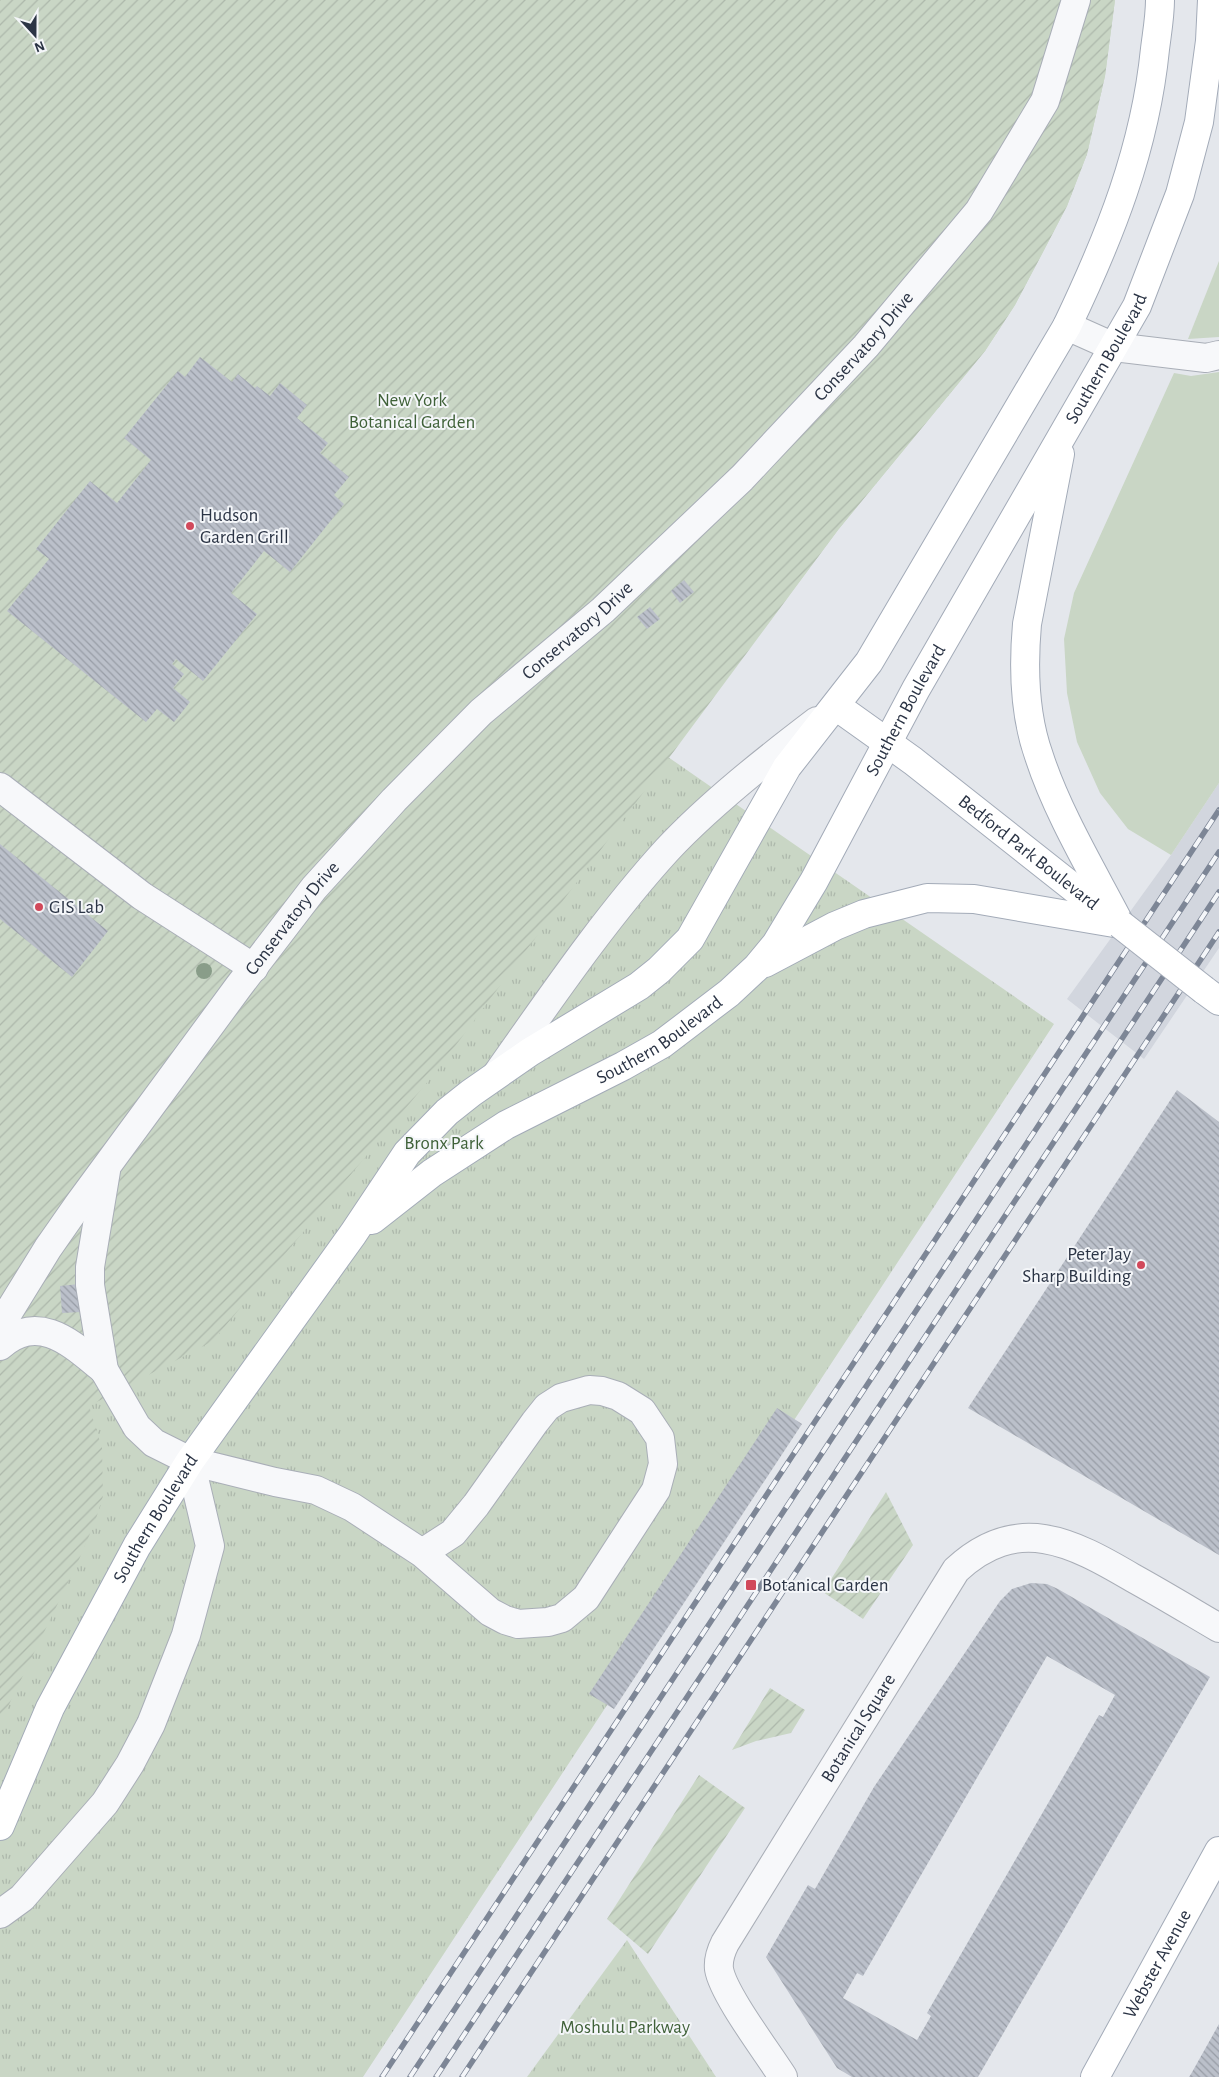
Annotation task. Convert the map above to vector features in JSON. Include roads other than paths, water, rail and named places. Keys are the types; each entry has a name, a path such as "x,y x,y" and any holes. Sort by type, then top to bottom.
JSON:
{"main road":[{"name":"Southern Boulevard","path":"0,1826 50,1708 83,1642 136,1546 190,1461 353,1234 407,1153 447,1112 497,1074 639,986 685,944 702,922 787,767 836,706 868,662 1067,326 1092,272 1119,206 1140,139 1152,74 1160,0"},
{"name":"Southern Boulevard","path":"353,1234 432,1173 506,1125 623,1066 662,1044 714,1005 757,967 776,944 810,889 858,802 887,742 1137,306 1180,194 1199,122 1210,41 1212,0"},
{"path":"1065,431 1026,624 1024,650 1027,702 1038,755 1048,781 1120,924"},
{"name":"Bedford Park Boulevard","path":"836,706 887,742 1211,995"},
{"path":"757,967 842,923 884,908 927,898 974,899 1120,924"},
{"name":"Webster Avenue","path":"1095,2077 1219,1851"}],"street":[{"name":"Conservatory Drive","path":"0,1326 48,1248 314,888 394,800 481,712 603,610 742,478 866,346 980,211 1045,101 1076,0"},
{"path":"1067,326 1114,347 1206,358 1219,355"},
{"path":"497,1074 642,878 668,849 777,752 836,706"},
{"path":"0,787 142,896 254,968"},
{"path":"107,1167 90,1267 93,1303 104,1370 136,1427 154,1443 190,1461 316,1490 352,1507 422,1553 490,1612 505,1620 518,1624 533,1625 562,1618 586,1598 650,1502 660,1478 663,1464 660,1438 642,1411 618,1396 602,1391 589,1390 561,1398 547,1407 476,1505 453,1533 422,1553"},
{"path":"0,1346 7,1340 24,1334 49,1331 66,1339 104,1370"},
{"path":"0,1914 22,1898 105,1803 130,1764 151,1724 186,1635 210,1546 190,1461"},
{"name":"Botanical Square","path":"783,2077 730,1996 719,1968 720,1955 724,1943 956,1570 971,1556 1005,1541 1025,1538 1059,1541 1094,1555 1219,1628"}],"railway":[{"path":"382,2077 1219,810"},
{"path":"410,2077 1219,852"},
{"path":"436,2077 1219,892"},
{"path":"462,2077 1219,932"}],"place":[{"name":"Hudson Garden Grill","path":"190,526"},
{"name":"GIS Lab","path":"39,907"},
{"name":"Peter Jay Sharp Building","path":"1141,1265"},
{"name":"Botanical Garden","path":"751,1585"}],"park label":[{"name":"New York Botanical Garden","path":"412,411"},
{"name":"Bronx Park","path":"444,1143"},
{"name":"Moshulu Parkway","path":"625,2027"}]}
